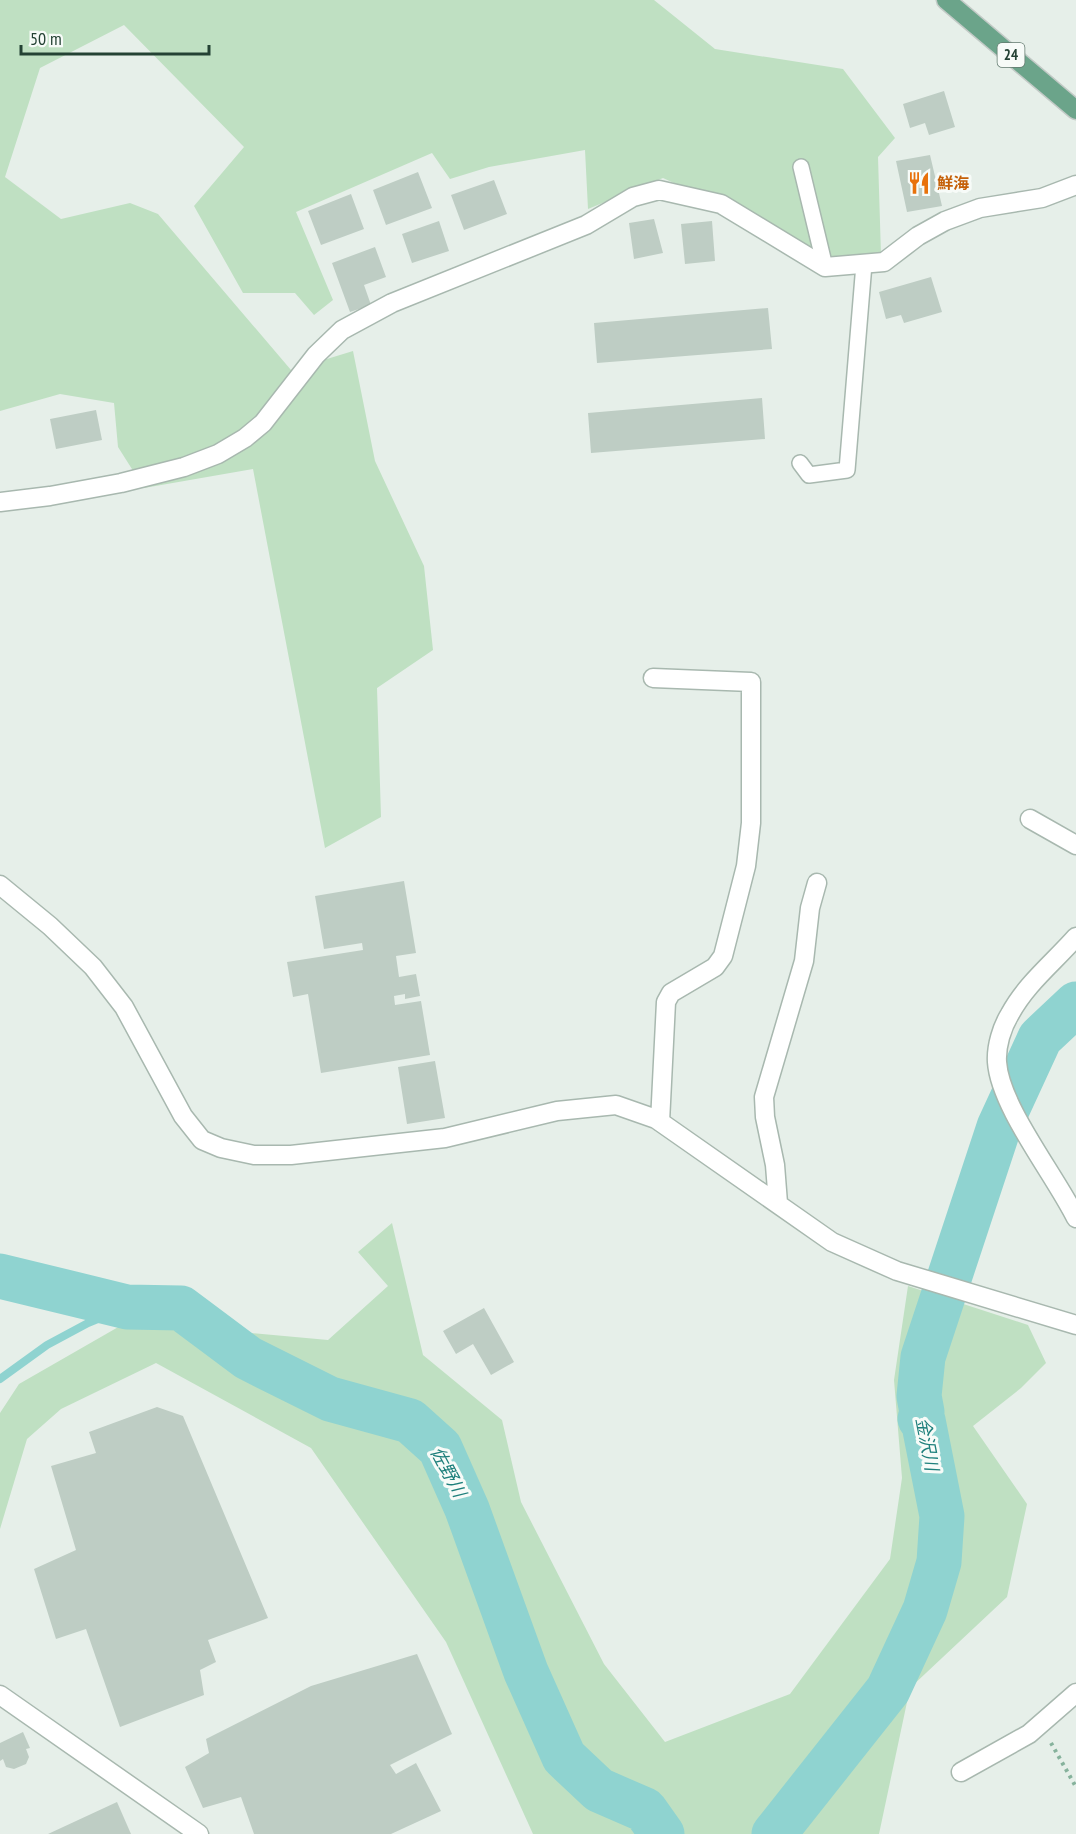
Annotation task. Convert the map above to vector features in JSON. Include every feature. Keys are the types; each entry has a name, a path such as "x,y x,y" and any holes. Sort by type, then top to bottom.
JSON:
{"main road":[{"name":"24","path":"946,0 1073,104"}],"street":[{"path":"0,502 50,496 121,483 184,467 218,454 245,438 263,423 316,355 342,330 392,303 586,225 633,197 659,189 722,204 825,267 884,262 918,236 945,221 980,208 1042,198 1076,185"},
{"path":"653,678 751,682 751,823 746,866 723,956 715,968 671,993 666,1002 660,1122"},
{"path":"1030,819 1076,845"},
{"path":"778,1203 776,1165 765,1117 764,1097 804,961 810,908 817,883"},
{"path":"0,885 50,926 93,967 124,1006 183,1116 202,1140 221,1148 254,1155 302,1154 445,1138 556,1111 616,1106 660,1122 832,1242 897,1271 1076,1325"},
{"path":"1076,937 1038,976 1010,1013 1000,1036 997,1061 1001,1083 1017,1119 1076,1218"},
{"path":"962,1772 1029,1734 1076,1693"},
{"path":"0,1695 199,1834"}],"lane":[{"path":"801,167 825,267"},
{"path":"800,463 809,475 847,470 864,264"}],"path":[{"path":"1040,1724 1076,1787"}],"green space":[{"path":"0,0 654,0 715,49 843,69 895,138 878,157 881,255 830,258 779,231 663,178 588,209 585,150 489,167 450,179 432,153 296,212 333,300 314,315 295,293 243,293 194,206 244,147 124,25 40,68 5,177 61,219 130,203 158,214 291,370 353,351 375,461 424,566 433,650 377,688 381,817 325,848 253,469 144,488 118,447 114,403 60,394 0,411"},
{"path":"392,1223 423,1355 502,1420 521,1502 604,1664 665,1742 790,1694 890,1559 902,1478 894,1380 908,1286 1028,1325 1046,1363 1021,1388 973,1426 1027,1504 1007,1597 910,1688 879,1834 533,1834 446,1642 311,1448 156,1363 61,1409 27,1439 0,1529 0,1413 19,1384 127,1322 328,1340 388,1286 358,1252"}],"building":[{"path":"944,91 955,127 929,135 925,123 910,128 903,104"},
{"name":"鮮海","path":"930,155 942,206 907,212 896,161"},
{"path":"418,172 432,208 386,225 373,190"},
{"path":"494,180 507,214 464,230 451,195"},
{"path":"351,194 364,229 321,245 308,211"},
{"path":"654,219 663,253 634,259 629,223"},
{"path":"439,221 449,251 412,263 402,234"},
{"path":"712,221 715,261 685,264 681,224"},
{"path":"375,247 386,277 364,285 371,305 350,312 332,263"},
{"path":"931,277 942,312 904,323 901,315 886,319 879,292"},
{"path":"768,308 772,349 597,363 594,323"},
{"path":"762,398 765,439 591,453 588,413"},
{"path":"96,410 102,440 56,449 50,419"},
{"path":"404,881 416,953 396,956 399,977 416,974 420,996 405,999 405,994 394,996 395,1005 421,1001 430,1055 321,1073 308,994 293,997 287,962 363,950 362,943 324,949 315,896"},
{"path":"435,1061 445,1118 407,1124 398,1067"},
{"path":"484,1308 514,1362 491,1375 473,1344 456,1354 443,1331"},
{"path":"157,1407 183,1416 268,1618 208,1640 216,1662 200,1670 204,1695 120,1727 86,1629 56,1639 34,1569 76,1550 51,1466 96,1453 89,1432"},
{"path":"417,1654 452,1734 390,1765 396,1774 416,1763 441,1811 391,1834 254,1834 241,1797 203,1808 185,1767 209,1753 206,1739 311,1686"},
{"path":"23,1732 30,1748 26,1749 29,1757 26,1764 14,1769 6,1767 3,1759 0,1761 0,1743"},
{"path":"117,1802 131,1834 48,1834"}],"waterway":[{"name":"金沢川","path":"774,1834 888,1690 925,1610 939,1562 942,1516 923,1420 920,1419 922,1412 919,1396 923,1357 999,1127 1040,1038 1076,1004"},
{"name":"佐野川","path":"0,1276 127,1307 181,1308 248,1358 330,1399 410,1421 440,1448 467,1509 526,1672 564,1757 599,1790 645,1810 662,1834"},
{"path":"0,1379 47,1345 88,1323 127,1307"}],"place":[{"name":"鮮海","path":"919,183"}]}
